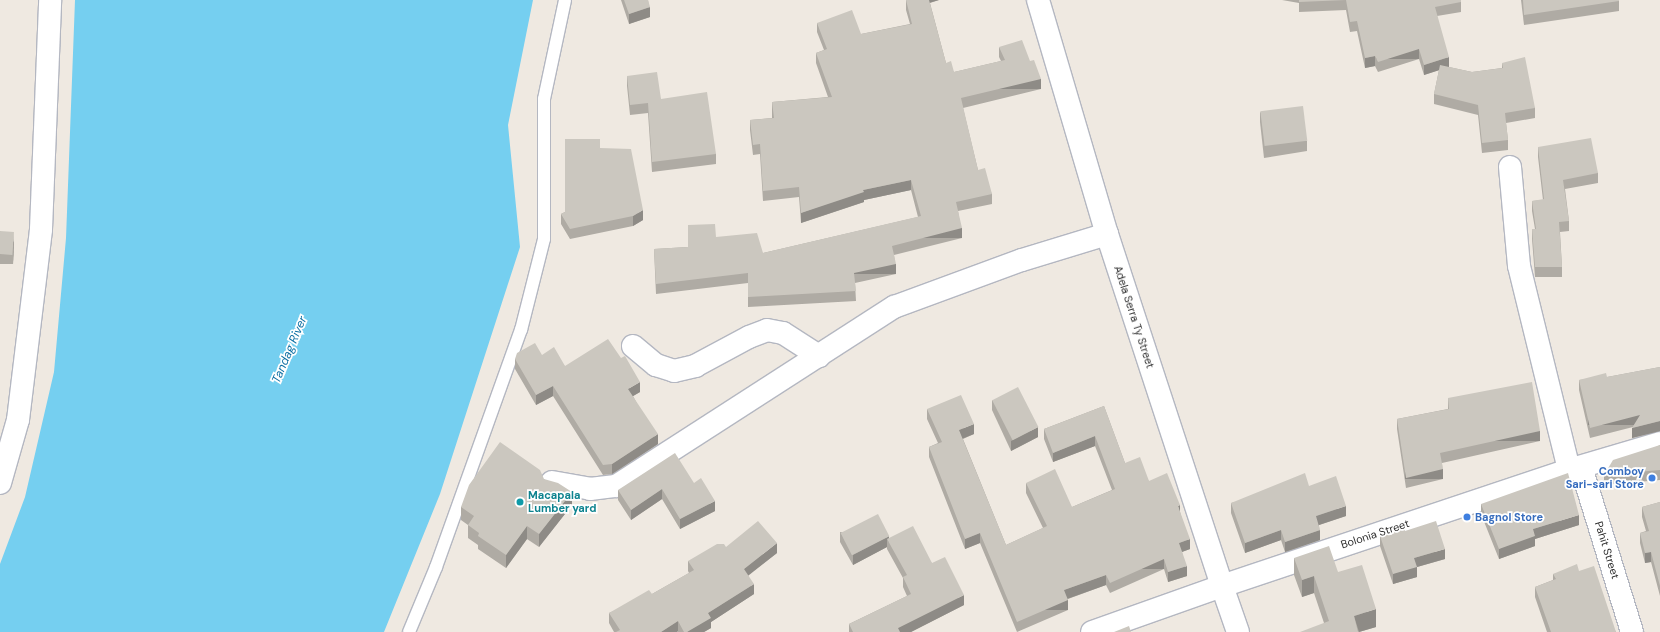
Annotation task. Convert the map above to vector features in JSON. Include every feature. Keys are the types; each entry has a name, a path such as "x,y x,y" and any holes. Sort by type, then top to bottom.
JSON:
{"street":[{"path":"0,483 18,420 41,229 50,0"},
{"name":"Adela Serra Ty Street","path":"1038,0 1107,234 1238,632"},
{"name":"Pahit Street","path":"1510,167 1519,266 1575,468 1632,632"},
{"path":"552,482 590,489 616,486 819,356 864,325 901,304 1022,260 1107,234"},
{"path":"633,346 656,365 674,371 695,366 749,337 767,330 783,333 819,356"},
{"name":"Bolonia Street","path":"1092,632 1222,586 1575,468 1660,443"}],"lane":[{"path":"409,632 436,567 521,330 544,239 544,99 565,0"}],"water":[{"name":"Tandag River","path":"75,0 533,0 508,125 520,247 440,494 384,632 0,632 0,564 25,497 54,372 66,238"}],"building":[{"path":"624,0 648,0 650,7 629,14"},
{"path":"906,0 929,0 946,63 951,61 954,72 1005,60 999,47 1022,40 1030,61 1034,60 1041,79 961,98 978,170 985,168 992,194 956,202 962,228 892,246 896,264 854,273 856,291 748,297 748,273 656,284 654,249 688,247 688,225 715,224 716,237 757,233 763,253 921,216 911,180 863,190 864,192 801,213 799,187 763,191 760,144 753,145 750,120 774,118 772,102 832,97 816,53 827,49 817,23 852,10 861,34 912,24"},
{"path":"1299,0 1346,0 1299,2"},
{"path":"1346,0 1461,0 1461,2 1435,7 1449,57 1424,65 1419,49 1378,62 1375,56 1365,58 1357,21 1350,22"},
{"path":"1523,0 1619,0 1619,1 1524,15"},
{"path":"1525,57 1535,108 1505,113 1508,140 1482,143 1478,105 1434,94 1440,65 1472,72 1503,68 1502,63"},
{"path":"657,72 661,99 707,92 716,154 652,162 648,103 630,105 627,76"},
{"path":"1303,106 1307,141 1265,146 1260,111"},
{"path":"1591,138 1598,173 1563,180 1569,221 1559,222 1562,267 1535,267 1532,229 1536,229 1532,201 1544,199 1538,147"},
{"path":"565,139 600,139 600,148 631,149 643,210 633,216 570,229 561,214 565,212"},
{"path":"0,231 14,232 12,255 0,254"},
{"path":"608,339 621,358 625,356 640,382 628,389 658,434 612,464 603,465 553,386 536,395 515,359 517,353 535,343 542,355 554,347 565,366"},
{"path":"1660,367 1660,421 1632,428 1640,415 1590,428 1579,380 1606,373 1607,377"},
{"path":"1532,382 1540,431 1440,453 1443,469 1406,478 1397,419 1449,409 1448,398"},
{"path":"1018,387 1038,427 1013,440 992,400"},
{"path":"961,395 974,424 959,430 1006,545 1047,526 1026,483 1055,469 1072,507 1115,489 1095,436 1053,453 1044,429 1104,406 1125,463 1140,457 1149,481 1167,473 1180,505 1178,506 1190,539 1179,543 1187,566 1168,572 1164,559 1110,583 1106,575 1064,590 1068,600 1017,622 980,533 965,539 929,447 942,442 927,409"},
{"name":"Macapala Lumber yard","path":"500,442 540,470 544,479 558,483 572,492 539,534 527,526 506,555 478,536 479,533 468,525 474,516 461,507 469,485"},
{"path":"1660,445 1660,470 1604,475 1613,460"},
{"path":"675,453 694,483 701,478 715,501 680,519 662,489 631,510 618,490"},
{"path":"1305,473 1309,486 1336,476 1346,506 1316,516 1320,530 1285,542 1281,530 1245,543 1231,503"},
{"path":"1568,473 1579,515 1533,529 1535,536 1499,549 1481,504"},
{"path":"1660,502 1660,586 1651,552 1645,553 1640,533 1649,531 1642,507"},
{"path":"878,514 889,536 852,555 841,533"},
{"path":"758,521 777,543 744,569 754,584 708,613 711,618 687,632 684,632 678,621 661,632 616,632 620,630 609,613 649,590 652,594 694,570 688,561 717,544 724,544 726,547"},
{"path":"1436,521 1445,549 1414,558 1417,567 1393,574 1380,536 1404,528 1405,531"},
{"path":"913,526 932,563 945,557 964,595 898,628 900,632 853,632 849,624 911,594 903,577 907,575 887,539"},
{"path":"1329,546 1338,572 1362,565 1376,609 1354,616 1358,632 1300,632 1329,621 1314,576 1302,580 1294,558"},
{"path":"1577,564 1579,571 1594,566 1616,632 1551,632 1535,587 1556,579 1553,574"},
{"path":"1129,626 1131,632 1114,632"}],"place":[{"name":"Comboy Sari-sari Store","path":"1652,478"},
{"name":"Macapala Lumber yard","path":"520,502"},
{"name":"Bagnol Store","path":"1467,517"}]}
